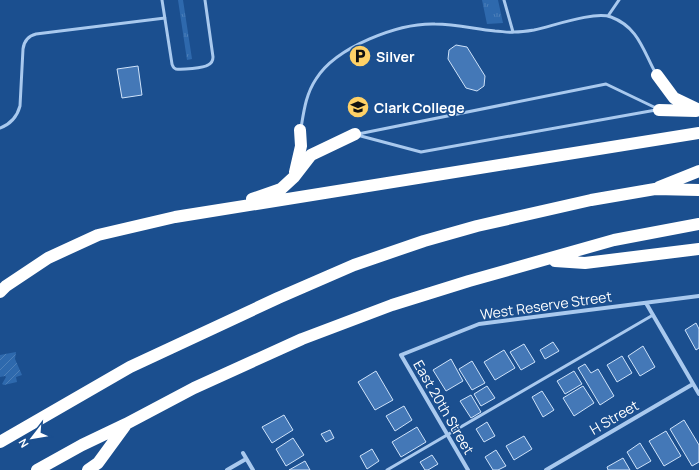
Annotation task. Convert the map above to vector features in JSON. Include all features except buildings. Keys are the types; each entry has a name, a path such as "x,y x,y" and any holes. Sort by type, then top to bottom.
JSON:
{"highway":[{"path":"657,75 674,98 699,110"},
{"path":"660,110 699,110"},
{"path":"294,177 301,146 300,130"},
{"path":"2,289 48,258 98,235 175,217 699,133"},
{"path":"224,209 281,189 294,177 311,155 355,134"},
{"path":"655,189 699,170"},
{"path":"0,442 130,367 278,298 354,265 424,241 477,226 591,200 655,189 699,190"},
{"path":"37,470 82,445 126,424 194,388 302,339 392,305 469,281 614,240 699,224"},
{"path":"545,260 585,262 699,248"},
{"path":"88,470 98,463 126,424"}],"street":[{"name":"West Reserve Street","path":"401,355 479,324 699,296"},
{"path":"646,303 699,394"},
{"name":"East 20th Street","path":"401,355 468,470"},
{"name":"H Street","path":"546,470 693,384"},
{"path":"243,453 253,470"},
{"path":"227,470 246,459"}],"lane":[{"path":"162,0 172,64 178,69 207,66 214,57 205,0"},
{"path":"504,0 513,32"},
{"path":"608,16 615,8 619,0"},
{"path":"300,130 306,99 316,78 328,66 350,49 367,39 417,24 442,24 513,32 534,30 596,16 608,16 627,26 635,34 641,42 657,75"},
{"path":"0,128 13,121 18,114 20,106 23,49 25,41 28,37 36,34 165,18"},
{"path":"355,134 606,84 660,110"},
{"path":"355,134 421,152 660,110"},
{"path":"387,470 653,315"}],"green space":[{"path":"178,0 183,0 192,59 187,60"},
{"path":"482,0 498,0 503,23 487,24"},
{"path":"16,352 15,359 22,375 16,377 17,382 4,385 2,384 6,377 0,377 0,355"}],"place":[{"name":"Silver","path":"360,56"},
{"name":"Clark College","path":"358,107"}]}
